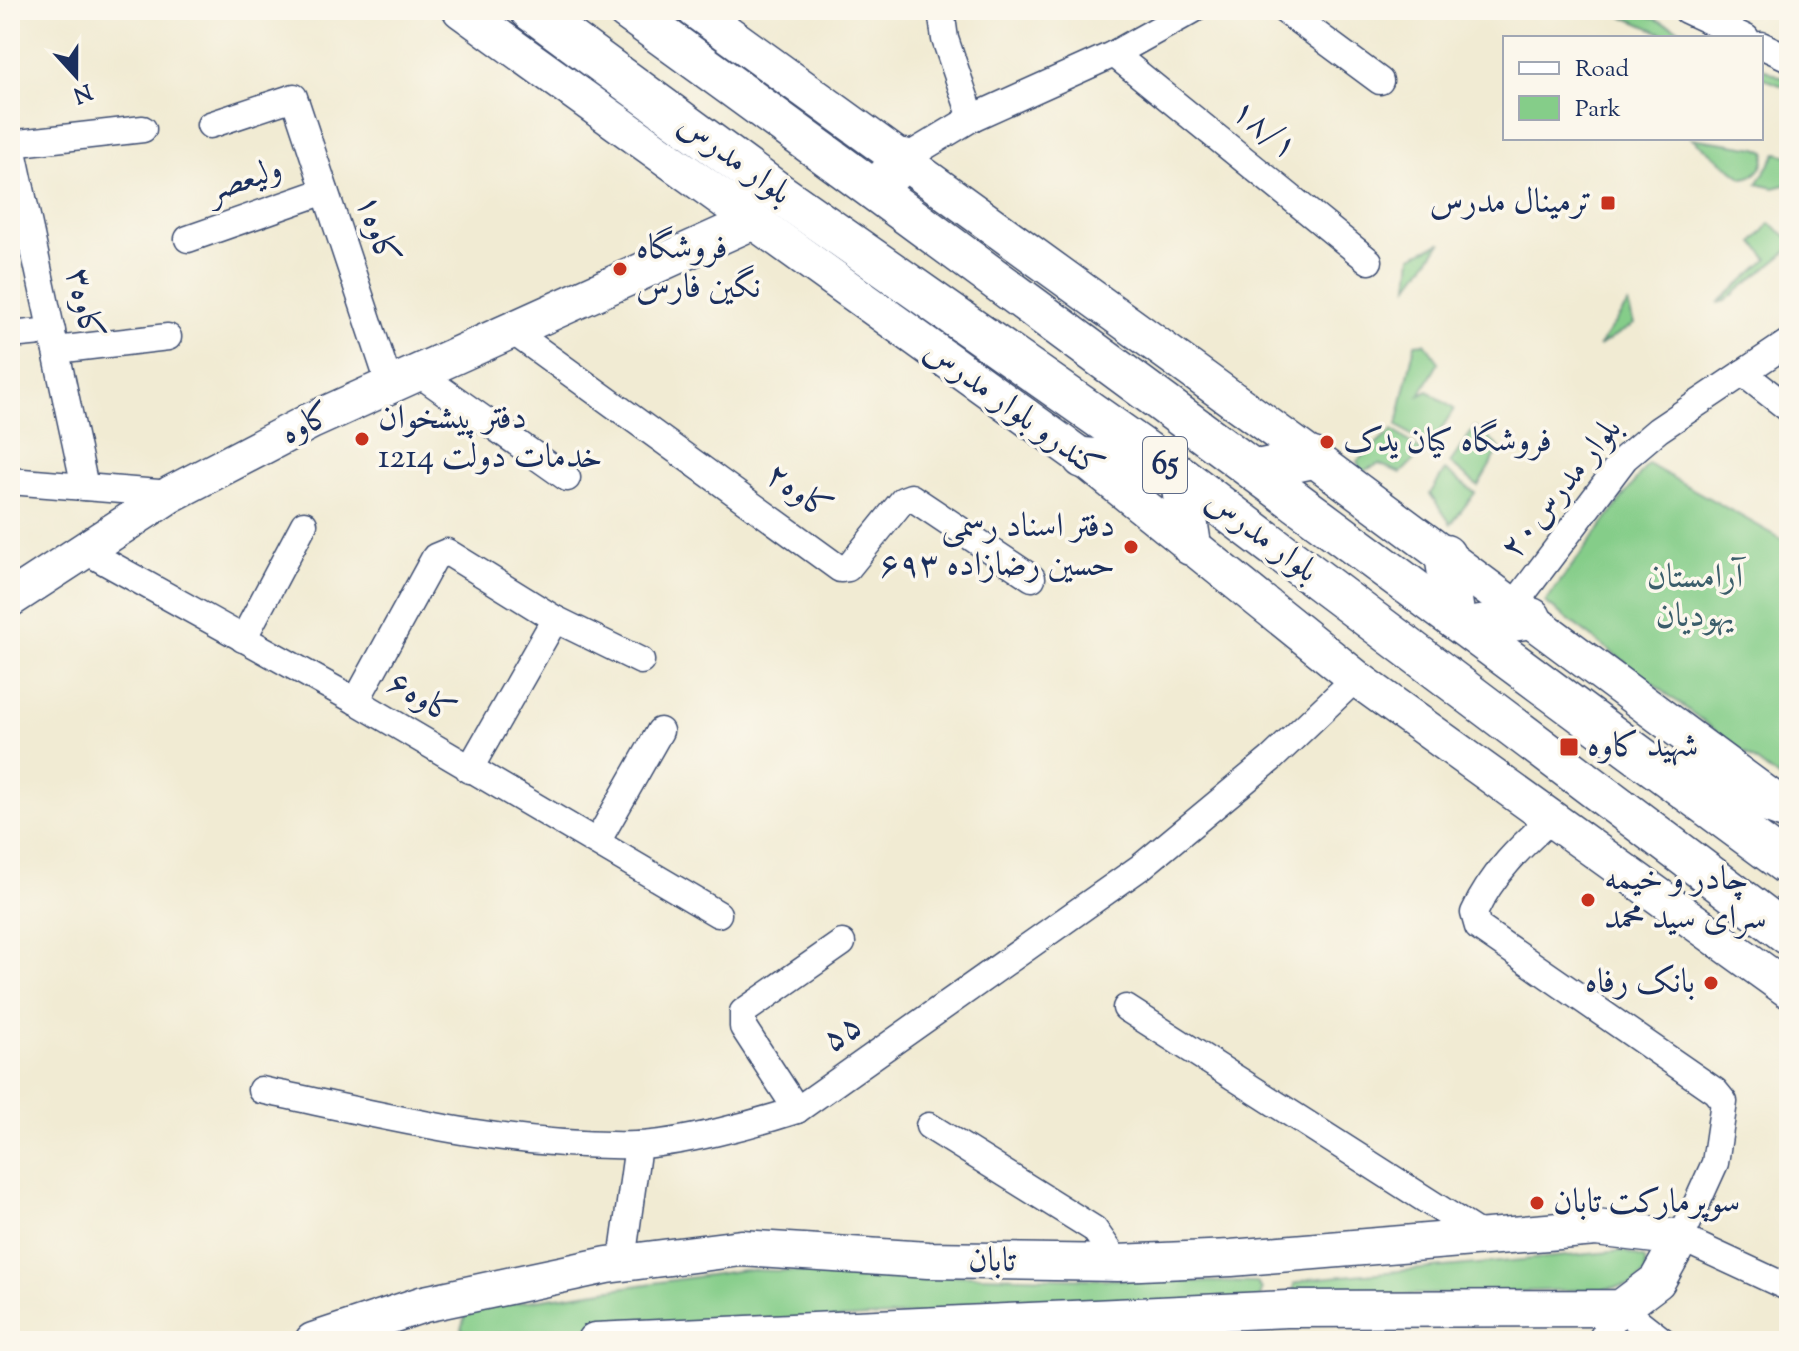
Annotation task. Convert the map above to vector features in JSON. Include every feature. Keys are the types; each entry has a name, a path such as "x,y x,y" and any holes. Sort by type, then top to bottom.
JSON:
{"main road":[{"name":"بلوار مدرس","path":"530,10 776,191 1173,470 1789,935"},
{"name":"بلوار مدرس","path":"627,10 1257,470 1634,754 1789,866"},
{"path":"875,190 904,159"},
{"path":"1083,458 1173,470 1191,545"},
{"path":"1257,470 1316,460 1316,514"},
{"path":"1445,555 1462,624 1523,612"},
{"path":"1634,754 1787,810"}],"street":[{"name":"کندرو بلوار مدرس","path":"461,10 751,222 1083,458 1356,678 1789,990"},
{"path":"695,10 1316,460 1787,810"},
{"path":"941,10 945,39 972,118"},
{"path":"1284,10 1380,81"},
{"path":"1686,10 1742,36"},
{"path":"904,159 972,118 1114,54 1190,11"},
{"path":"1763,46 1789,58"},
{"name":"۱۸/۱","path":"1114,54 1369,261"},
{"name":"کاوه۱","path":"210,125 294,97 325,191 404,379"},
{"path":"10,141 143,129"},
{"name":"کاوه۳","path":"10,141 85,487"},
{"name":"ولیعصر","path":"188,239 325,191"},
{"name":"کاوه","path":"10,599 171,494 311,421 751,222"},
{"name":"کاوه۲","path":"511,330 840,569 848,568 903,500 911,497 1032,578"},
{"path":"10,335 54,340 168,337"},
{"name":"بلوار مدرس۲۰","path":"1523,612 1625,458 1658,430 1789,342"},
{"path":"1743,373 1789,409"},
{"path":"404,379 567,478"},
{"path":"10,481 171,494"},
{"path":"243,639 304,524"},
{"name":"کاوه۶","path":"84,550 356,701 718,914"},
{"path":"356,701 440,553 447,552 555,619 641,661"},
{"path":"469,770 555,619"},
{"name":"۵۵","path":"261,1090 460,1132 537,1141 638,1145 763,1121 797,1110 1142,866 1271,759 1356,678"},
{"path":"597,842 660,731"},
{"path":"1551,819 1522,845 1481,898 1474,913 1478,927 1715,1091 1724,1102 1715,1163 1681,1238 1657,1281 1621,1308 1600,1341"},
{"path":"797,1110 743,1027 743,1012 842,943"},
{"path":"1126,1008 1484,1237"},
{"path":"929,1126 1094,1229 1118,1263"},
{"path":"622,1261 638,1145"},
{"name":"تابان","path":"313,1341 424,1304 622,1261 741,1248 928,1260 1118,1263 1596,1228 1681,1238"},
{"path":"1681,1238 1789,1288"},
{"path":"1282,1253 1287,1309"},
{"path":"595,1341 1287,1309 1621,1308 1663,1341"}],"green space":[{"path":"1608,10 1634,10 1695,36 1668,36"},
{"path":"1763,68 1789,81 1789,89 1763,78"},
{"path":"1695,140 1757,148 1766,152 1757,173 1743,178"},
{"path":"1777,153 1789,156 1789,184 1774,188 1757,184"},
{"path":"1770,223 1789,238 1789,250 1725,301 1718,303 1768,259 1754,243"},
{"path":"1441,243 1409,286 1412,256"},
{"path":"1628,304 1634,324 1598,347"},
{"path":"1425,343 1439,362 1420,395 1428,391 1454,409 1429,448 1397,425 1415,344"},
{"path":"1475,427 1500,448 1478,486 1450,463"},
{"path":"1393,430 1422,452 1401,473 1379,464 1361,472 1357,461"},
{"name":"آرامستان یهودیان","path":"1648,464 1789,543 1789,786 1545,602"},
{"path":"1445,470 1475,493 1451,524 1430,494"},
{"path":"1623,1251 1645,1259 1646,1273 1632,1285 1603,1289 1300,1298 1294,1291 1294,1284 1309,1279"},
{"path":"744,1270 1257,1283 1262,1289 1260,1299 1245,1300 474,1335 461,1329 465,1316 473,1309"}],"place":[{"name":"ترمینال مدرس","path":"1608,203"},
{"name":"فروشگاه نگین فارس","path":"620,269"},
{"name":"دفتر پیشخوان خدمات دولت 1214","path":"362,439"},
{"name":"فروشگاه کیان یدک","path":"1327,442"},
{"name":"دفتر اسناد رسمی ۶۹۳ حسین رضازاده","path":"1131,547"},
{"name":"شهید کاوه","path":"1569,747"},
{"name":"چادر و خیمه سرای سید محمد","path":"1588,900"},
{"name":"بانک رفاه","path":"1711,983"},
{"name":"سوپرمارکت تابان","path":"1537,1203"}]}
